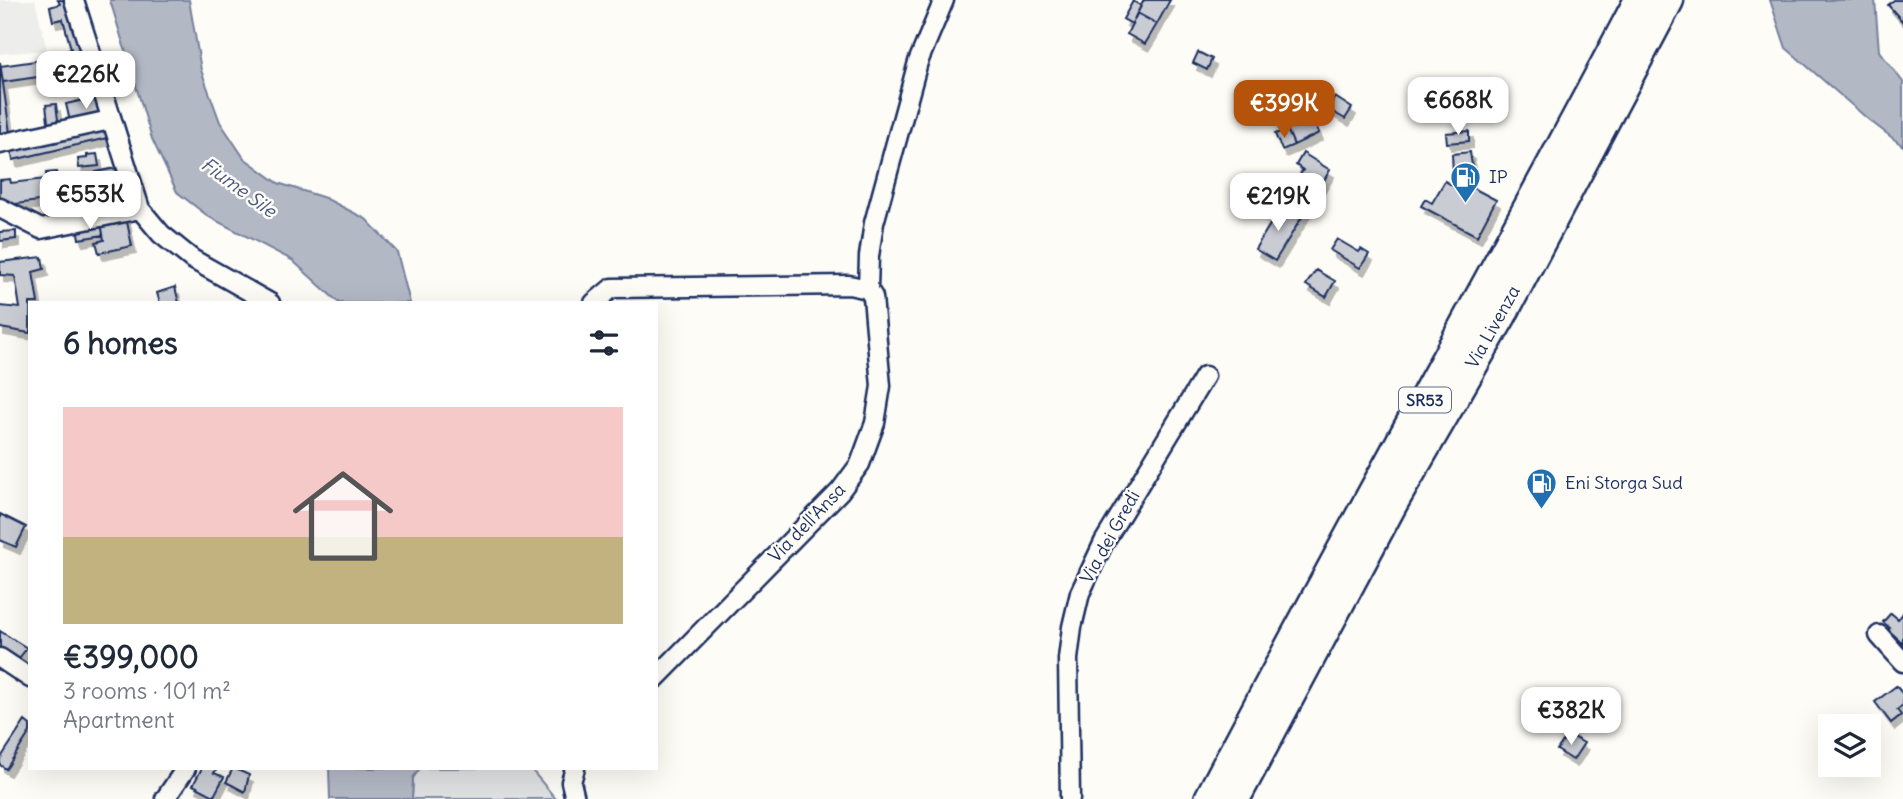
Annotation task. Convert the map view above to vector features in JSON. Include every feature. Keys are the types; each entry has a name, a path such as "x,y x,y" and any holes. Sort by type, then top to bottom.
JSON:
{"highway":[{"name":"Via Livenza","path":"1210,799 1640,0"},
{"name":"Via Livenza","path":"1234,799 1392,503 1507,304 1668,0"}],"street":[{"path":"74,0 140,209 161,234 192,259 266,301"},
{"name":"Via dell'Ansa","path":"658,676 840,491 860,464 875,423 881,386 873,297 868,289 870,247 877,208 918,62 944,0"},
{"path":"0,144 110,120"},
{"path":"0,208 41,229 140,209"},
{"path":"596,301 612,288 849,285 868,289"},
{"name":"Via dei Gredi","path":"1070,799 1068,659 1080,593 1104,542 1205,376"},
{"path":"1879,635 1903,662"},
{"path":"0,658 28,677"},
{"path":"574,770 571,782 575,799"},
{"path":"165,799 178,771"}],"shaded area":[{"path":"0,0 35,0 47,50 0,54"},
{"path":"419,770 532,770 556,799 412,799 413,778"}],"water":[{"name":"Fiume Sile","path":"110,0 189,0 201,70 220,122 244,158 278,183 325,198 366,219 397,252 409,301 337,301 292,260 209,217 177,192 152,139"},
{"path":"1770,0 1875,0 1879,51 1903,82 1903,146 1786,48"},
{"path":"329,770 419,770 413,778 412,799 330,799"}],"building":[{"path":"58,0 71,0 90,74 73,78 66,51 71,49 63,19 53,21 50,7 60,4"},
{"path":"1144,0 1170,0 1157,24 1137,13"},
{"path":"1894,0 1903,0 1903,22 1888,5"},
{"path":"1133,1 1141,6 1132,24 1123,19"},
{"path":"1137,13 1157,24 1145,44 1127,34"},
{"path":"66,51 73,78 58,82 51,54"},
{"path":"1198,52 1212,59 1207,70 1193,63"},
{"path":"50,59 52,75 3,82 0,66"},
{"path":"0,62 10,133 0,134"},
{"path":"101,96 106,119 71,126 66,104"},
{"path":"1335,97 1352,108 1345,119 1328,109"},
{"path":"56,104 59,128 49,130 46,105"},
{"path":"1312,118 1319,133 1294,145 1287,129"},
{"path":"104,127 107,138 13,160 11,149"},
{"path":"1287,129 1294,145 1282,150 1275,134"},
{"path":"1469,131 1469,141 1447,143 1446,133"},
{"path":"1470,152 1473,172 1453,174 1452,154"},
{"path":"1303,153 1330,170 1314,197 1294,186 1287,196 1281,193 1290,178 1296,181 1303,170 1296,165"},
{"path":"97,154 99,166 79,168 78,159"},
{"path":"116,168 122,210 103,214 96,172"},
{"path":"56,172 57,178 72,176 73,185 48,188 46,173"},
{"path":"10,179 11,183 45,179 47,200 0,206 0,180"},
{"path":"1445,181 1458,189 1462,182 1496,200 1477,236 1421,206 1425,199 1432,203"},
{"path":"1294,186 1314,197 1302,217 1282,205"},
{"path":"99,195 103,214 88,216 85,197"},
{"path":"76,199 78,217 56,221 54,203"},
{"path":"1282,205 1302,217 1275,261 1255,249"},
{"path":"126,217 132,246 99,253 96,242 104,240 101,222"},
{"path":"101,222 103,235 79,239 77,227"},
{"path":"16,231 16,239 0,241 0,232"},
{"path":"1337,239 1359,252 1361,249 1369,254 1360,268 1330,250"},
{"path":"42,257 44,269 33,272 38,301 28,301 28,333 0,328 0,306 20,308 15,276 0,275 0,262"},
{"path":"1316,270 1335,281 1326,297 1306,285"},
{"path":"175,287 178,301 159,301 157,293"},
{"path":"0,514 26,527 16,547 0,540"},
{"path":"1891,613 1898,619 1903,613 1903,643 1883,622"},
{"path":"0,631 27,648 16,662 0,652"},
{"path":"1896,686 1903,694 1903,705 1897,710 1901,715 1891,723 1875,702"},
{"path":"25,721 28,723 28,735 6,769 0,765 0,759"},
{"path":"1568,734 1584,743 1573,760 1557,750"},
{"path":"201,770 216,770 214,773 224,777 214,796 193,785"},
{"path":"232,770 249,775 245,792 226,782"}],"place":[{"name":"IP","path":"1466,204"},
{"name":"Eni Storga Sud","path":"1542,510"}]}
